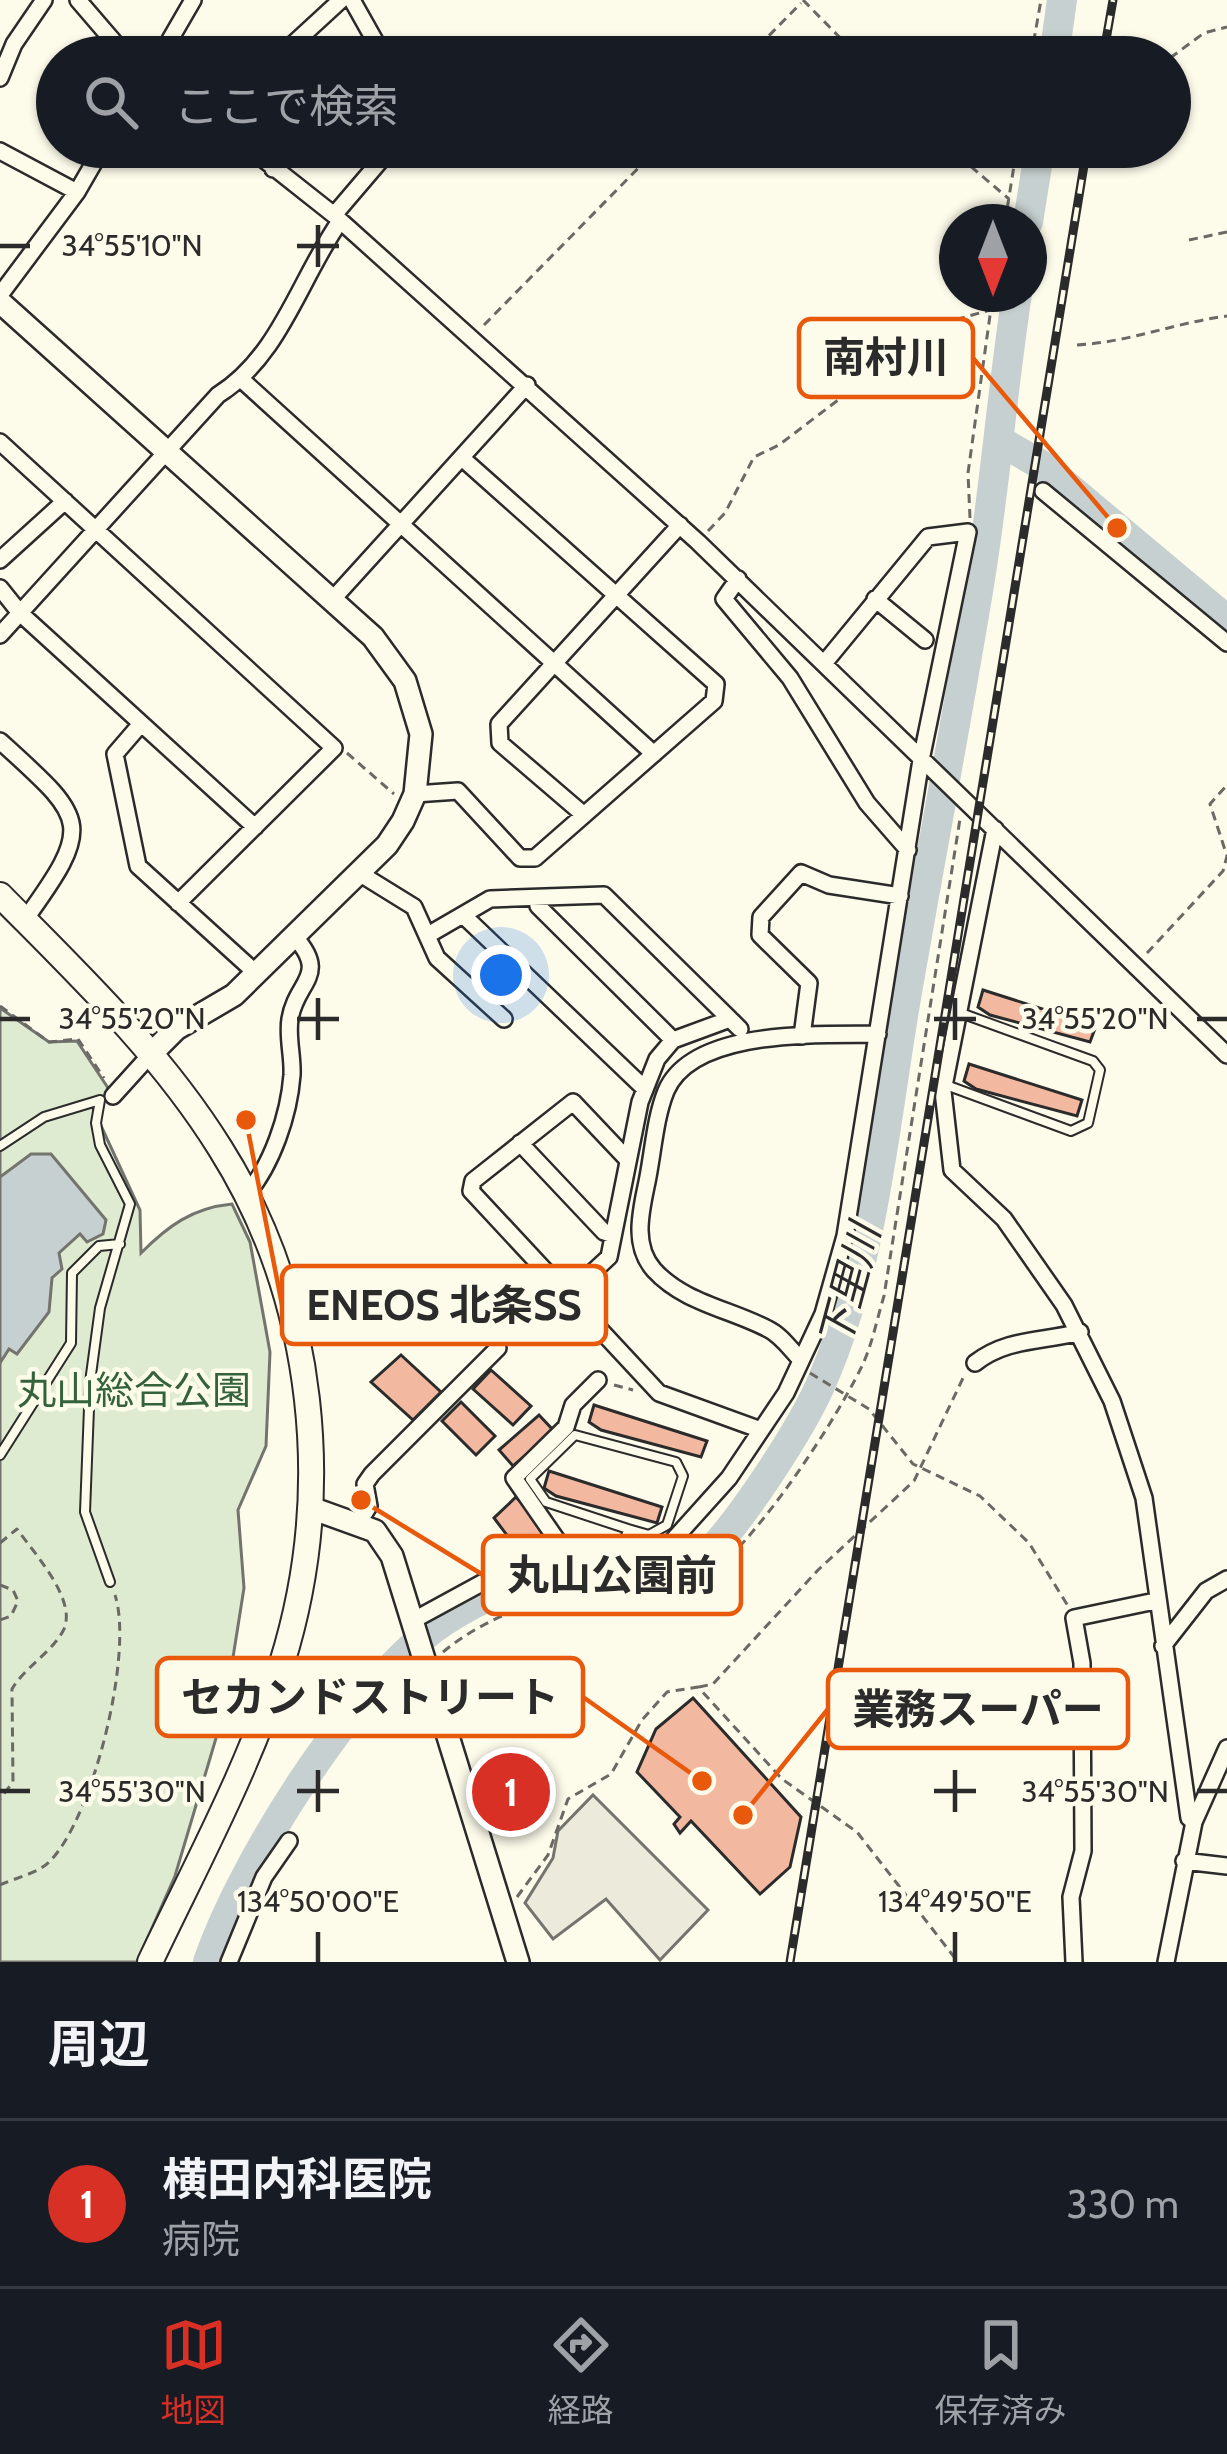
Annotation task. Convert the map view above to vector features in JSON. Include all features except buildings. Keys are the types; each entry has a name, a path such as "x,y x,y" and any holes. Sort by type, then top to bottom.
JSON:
{"main road":[{"path":"9,905 151,1054 220,1148 246,1195 294,1331 312,1437 311,1508 281,1665 150,1962"}],"street":[{"path":"0,78 14,44 44,0"},
{"path":"78,0 109,36"},
{"path":"172,36 193,0"},
{"path":"302,36 341,0"},
{"path":"352,0 372,36"},
{"path":"0,151 77,192"},
{"path":"91,168 0,298 382,647 405,681 422,734 412,801 387,845 234,995 176,1029 110,1097"},
{"path":"0,635 166,450 218,395 242,380 266,351 337,218 376,168"},
{"path":"273,169 337,218 680,525 826,661 1227,1055"},
{"path":"242,380 654,754"},
{"path":"332,600 526,386"},
{"path":"0,442 334,748 178,903"},
{"path":"412,801 458,791 520,858 535,858 714,701 716,684 462,458"},
{"path":"1043,491 1227,643"},
{"path":"0,560 65,501"},
{"path":"584,815 500,742 500,724 680,525"},
{"path":"412,1621 514,1566 666,1548 690,1527 761,1430 823,1314 845,1236 908,850 968,532 928,537 826,661"},
{"path":"738,579 724,599 790,678 867,803 908,850"},
{"path":"0,588 20,613 255,827"},
{"path":"875,599 925,640"},
{"path":"140,725 115,754 138,866 256,973"},
{"path":"0,741 61,796 73,823 72,853 9,905"},
{"path":"995,829 944,1085 952,1170 1004,1220 1080,1332 1112,1401 1144,1498 1155,1601 1189,1818 1194,1822"},
{"path":"358,873 414,907 437,958 504,1019"},
{"path":"802,1036 809,982 760,935 761,917 801,873 830,885 900,896"},
{"path":"428,935 490,899 604,895 735,1023 673,1040 657,1059 627,1159 609,1257 568,1295"},
{"path":"537,898 538,906 673,1040"},
{"path":"464,916 645,1090"},
{"path":"246,1195 267,1172 292,1076 290,1015 311,980 310,961 294,936"},
{"path":"800,1364 773,1330 682,1293 652,1267 640,1242 640,1217 665,1093 678,1070 721,1049 802,1036 878,1034"},
{"path":"627,1159 573,1102 473,1181 471,1191 657,1391 761,1430"},
{"path":"520,1143 604,1232 613,1235"},
{"path":"975,1363 1015,1342 1080,1332"},
{"path":"358,1522 369,1507 364,1484 372,1474 498,1348"},
{"path":"568,1556 568,1547 514,1478 566,1427 573,1405 598,1380"},
{"path":"311,1508 375,1532 392,1556 518,1962"},
{"path":"1163,1646 1206,1591 1227,1580"},
{"path":"1075,1962 1071,1897 1083,1851 1082,1663 1074,1618 1155,1601"},
{"path":"1166,1962 1194,1822 1227,1748"},
{"path":"229,1962 264,1877 289,1841"},
{"path":"1184,1861 1227,1866"}],"lane":[{"path":"944,1085 1071,1131 1088,1123 1100,1070 1094,1060 958,1012"},
{"path":"0,1146 44,1117 110,1097"},
{"path":"110,1097 96,1123 100,1145 130,1204 100,1308 85,1512 110,1582"},
{"path":"0,1455 70,1343 72,1273 99,1246 120,1244"},
{"path":"575,1435 676,1462 683,1476 667,1525 649,1535 628,1529 546,1502 530,1480 575,1435"},
{"path":"620,1556 628,1529"}],"path":[{"path":"768,36 803,0 838,36"},
{"path":"1034,36 1040,0"},
{"path":"1191,43 1204,33 1227,27"},
{"path":"470,339 638,168"},
{"path":"973,168 1009,199"},
{"path":"1008,204 1014,168"},
{"path":"1190,240 1227,232"},
{"path":"698,542 725,513 754,457 779,445 842,397 867,345 983,312"},
{"path":"968,532 968,473 990,312"},
{"path":"1077,345 1120,341 1177,321 1227,316"},
{"path":"334,748 348,753 412,801"},
{"path":"1135,967 1223,871 1227,856 1210,804 1227,784"},
{"path":"425,1666 453,1643 524,1607 573,1599 627,1608 661,1606 687,1595 766,1516 848,1392 865,1360 884,1296 962,797"},
{"path":"0,1006 50,1042 78,1040 110,1097"},
{"path":"500,1906 515,1900 535,1876 568,1799 611,1774 642,1720 667,1692 713,1684 818,1570 872,1526 919,1468 947,1404 975,1363"},
{"path":"800,1364 848,1392 919,1468 980,1496 1004,1518 1028,1543 1074,1618"},
{"path":"598,1380 651,1395 657,1391"},
{"path":"0,1543 17,1529 46,1569 65,1614 63,1632 12,1689 13,1782 0,1798"},
{"path":"0,1885 47,1865 62,1847 99,1756 118,1696 122,1616 110,1582"},
{"path":"0,1586 13,1591 18,1601 11,1616 0,1620"},
{"path":"698,1687 739,1738 762,1752 782,1778 857,1832 958,1962"}],"green space":[{"name":"丸山総合公園","path":"0,1008 49,1042 77,1041 112,1094 90,1102 140,1210 141,1253 182,1220 232,1204 250,1242 270,1352 266,1446 238,1510 244,1588 225,1708 175,1876 137,1962 0,1962"}],"shaded area":[{"path":"31,1154 51,1154 106,1220 103,1234 87,1242 80,1234 59,1253 62,1269 52,1278 49,1312 17,1354 9,1349 0,1363 0,1177"},
{"path":"593,1795 708,1910 660,1960 606,1899 553,1939 525,1903 553,1858 558,1831"}],"waterway":[{"name":"下里川","path":"1057,36 1062,0"},
{"name":"下里川","path":"1031,204 1037,168"},
{"path":"208,1962 246,1877 302,1782 400,1658 459,1612 537,1578 571,1573 663,1580 698,1563 767,1477 814,1399 854,1289 875,1194 979,585 1015,312"},
{"path":"1000,441 1043,466 1227,620"}],"railway":[{"path":"1107,36 1113,0"},
{"path":"790,1962 1084,168"}],"place":[{"name":"南村川","path":"1117,528"},
{"name":"ENEOS 北条SS","path":"246,1120"},
{"name":"丸山公園前","path":"361,1500"},
{"name":"セカンドストリート","path":"702,1781"},
{"name":"横田内科医院","path":"511,1792"},
{"name":"業務スーパー","path":"743,1815"}]}
